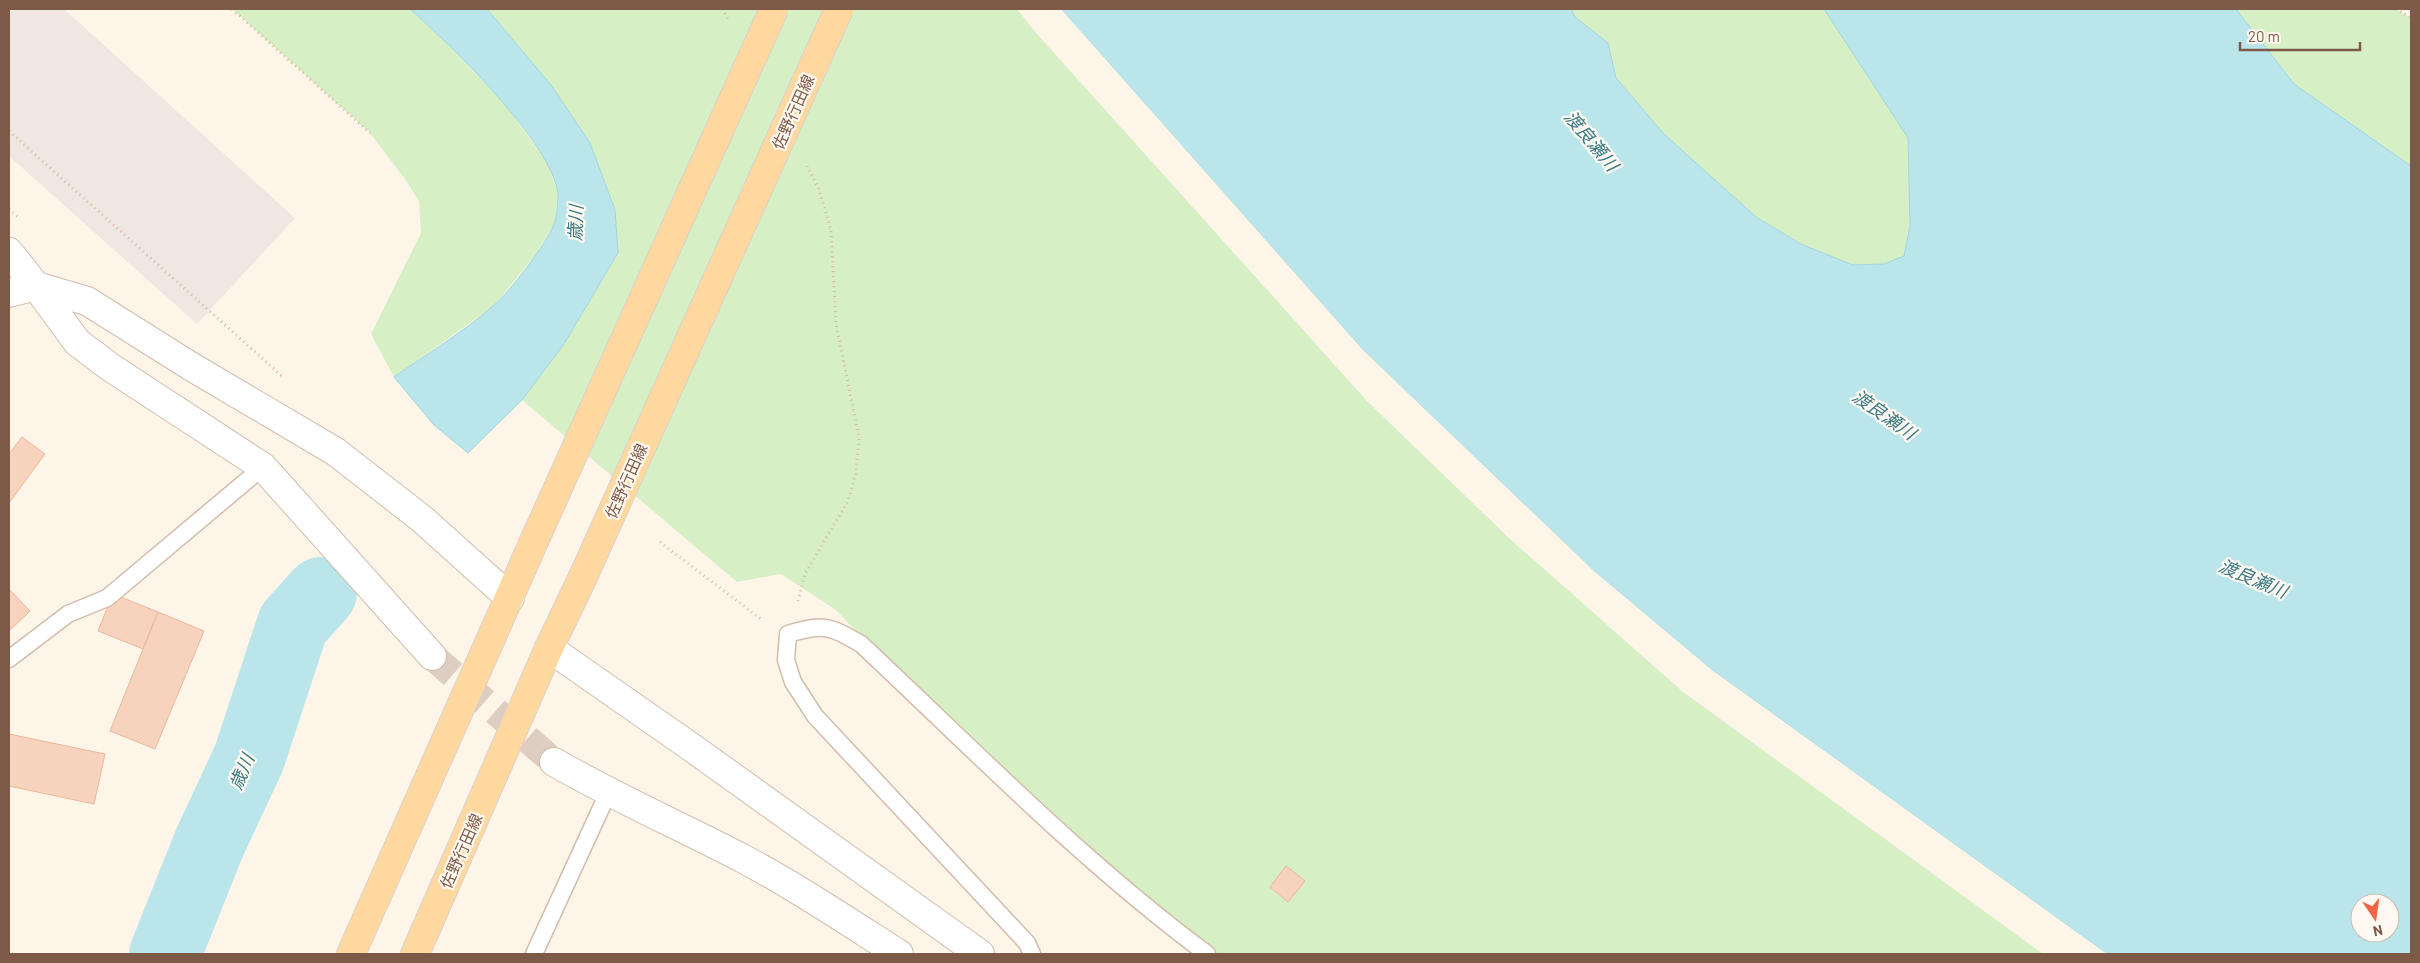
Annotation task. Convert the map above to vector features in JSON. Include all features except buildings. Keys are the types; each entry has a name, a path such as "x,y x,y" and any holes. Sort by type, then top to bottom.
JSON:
{"main road":[{"path":"351,954 535,539 774,9"},
{"name":"佐野行田線","path":"415,954 550,648 839,9"}],"street":[{"path":"9,252 77,342 110,367 263,467 432,656"},
{"path":"9,293 36,286 87,301 192,367 336,452 422,519 510,598"},
{"path":"550,648 692,747 980,954"},
{"path":"554,762 608,793 742,858 796,889 899,954"}],"lane":[{"path":"9,659 68,614 107,598 263,467"},
{"path":"1032,954 1027,943 911,816 815,716 793,682 786,660 788,634 813,627 833,628 861,644 1074,843 1175,930 1207,954"},
{"path":"534,954 608,793"}],"path":[{"path":"232,9 370,132"},
{"path":"722,9 732,26"},
{"path":"2396,9 2411,18"},
{"path":"9,131 290,384"},
{"path":"660,542 761,620 788,634 805,574 848,501 856,472 859,438 836,324 831,230 820,189 806,163"}],"shaded area":[{"path":"9,9 64,9 295,218 197,324 9,156"}],"green space":[{"path":"232,9 409,9 432,29 505,104 547,162 558,193 555,223 535,255 495,305 394,377 371,334 421,233 419,201 405,179 370,133"},
{"path":"487,9 1017,9 1037,34 1367,401 1510,539 1682,691 2043,954 1207,954 918,698 836,610 781,574 737,582 522,400 564,344 618,254 615,210 590,143 551,85"},
{"path":"1571,9 1824,9 1908,138 1910,226 1904,256 1884,264 1853,265 1801,244 1756,217 1664,134 1616,78 1608,43 1575,17"},
{"path":"2236,9 2396,9 2411,18 2411,166 2294,84"}],"water":[{"path":"410,9 487,9 551,85 590,143 615,210 618,253 564,344 522,400 468,453 434,425 394,377 470,325 500,300 536,255 550,232 556,217 558,194 552,173 538,148 519,122 449,45"},
{"name":"渡良瀬川","path":"1061,9 1571,9 1575,17 1608,43 1616,78 1664,134 1756,217 1801,244 1853,265 1884,264 1904,256 1910,226 1908,138 1824,9 2236,9 2294,84 2411,166 2411,954 2107,954 1712,670 1594,571 1363,350"}],"pier":[{"path":"1059,9 1363,350 1594,571 1712,670 2107,954 2102,954 1710,672 1592,573 1361,352"}],"waterway":[{"name":"歳川","path":"165,954 209,844 249,758 293,624 321,593"}],"tunnel":[{"path":"432,656 554,762"}]}
